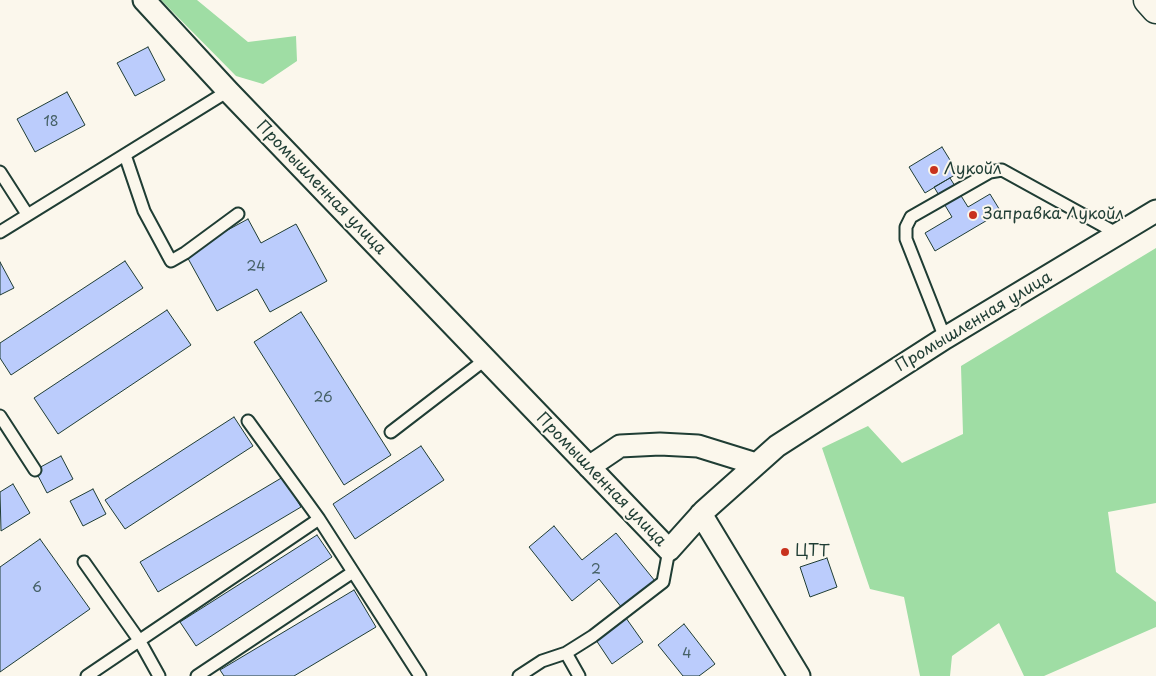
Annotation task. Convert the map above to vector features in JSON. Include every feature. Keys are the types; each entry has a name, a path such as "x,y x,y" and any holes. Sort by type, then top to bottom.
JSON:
{"highway":[{"path":"1148,0 1156,9"}],"street":[{"name":"Промышленная улица","path":"144,0 228,91 668,550 701,514 756,464 814,421 945,338 1156,211"},
{"path":"589,467 620,446 660,444 698,446 756,464"},
{"path":"701,514 799,676"}],"lane":[{"path":"0,232 228,91"},
{"path":"125,155 144,211 171,261 238,214"},
{"path":"945,338 906,239 906,227 911,217 990,172 1002,170 1118,234"},
{"path":"0,172 27,214"},
{"path":"390,432 486,359"},
{"path":"0,416 35,470"},
{"path":"248,421 319,519 420,676"},
{"path":"87,676 319,519"},
{"path":"519,676 542,661 566,653 592,636 663,582 668,550"},
{"path":"84,562 138,640 159,676"},
{"path":"198,676 353,572"},
{"path":"566,653 579,676"}],"green space":[{"path":"161,0 197,0 248,42 296,36 297,61 263,84 236,76"},
{"path":"1156,248 1156,503 1108,512 1116,572 1156,602 1156,627 1044,676 1024,676 999,623 952,656 950,676 920,676 904,597 870,589 822,448 868,426 902,463 963,434 961,366"}],"building":[{"path":"148,47 165,80 135,96 117,63"},
{"path":"67,92 85,125 35,152 17,119"},
{"name":"Лукойл","path":"942,147 958,173 925,193 909,167"},
{"name":"Заправка Лукойл","path":"950,178 968,207 990,194 1001,212 935,251 925,233 952,217 934,187"},
{"path":"248,219 261,243 296,224 327,281 270,312 257,289 217,311 185,253"},
{"path":"125,261 143,288 11,375 0,358 0,343"},
{"path":"0,262 14,288 0,295"},
{"path":"167,310 191,345 58,434 34,398"},
{"path":"301,312 391,455 344,485 254,342"},
{"path":"234,417 253,446 125,529 105,500"},
{"path":"421,446 444,480 355,539 333,504"},
{"path":"61,456 73,479 47,493 35,470"},
{"path":"283,477 301,507 158,592 140,562"},
{"path":"13,484 30,513 1,531 0,492"},
{"path":"93,489 106,514 83,526 70,501"},
{"path":"554,526 582,560 616,533 655,581 622,608 599,579 572,601 529,547"},
{"path":"317,535 332,557 196,646 180,622"},
{"path":"40,539 90,609 0,672 0,567"},
{"path":"827,558 837,587 810,597 800,567"},
{"path":"354,590 376,627 294,676 224,676 220,670"},
{"path":"626,618 643,642 612,664 596,640"},
{"path":"684,624 715,664 699,676 683,676 658,645"}],"place":[{"name":"Лукойл","path":"934,170"},
{"name":"Заправка Лукойл","path":"973,215"},
{"name":"ЦТТ","path":"785,552"}]}
